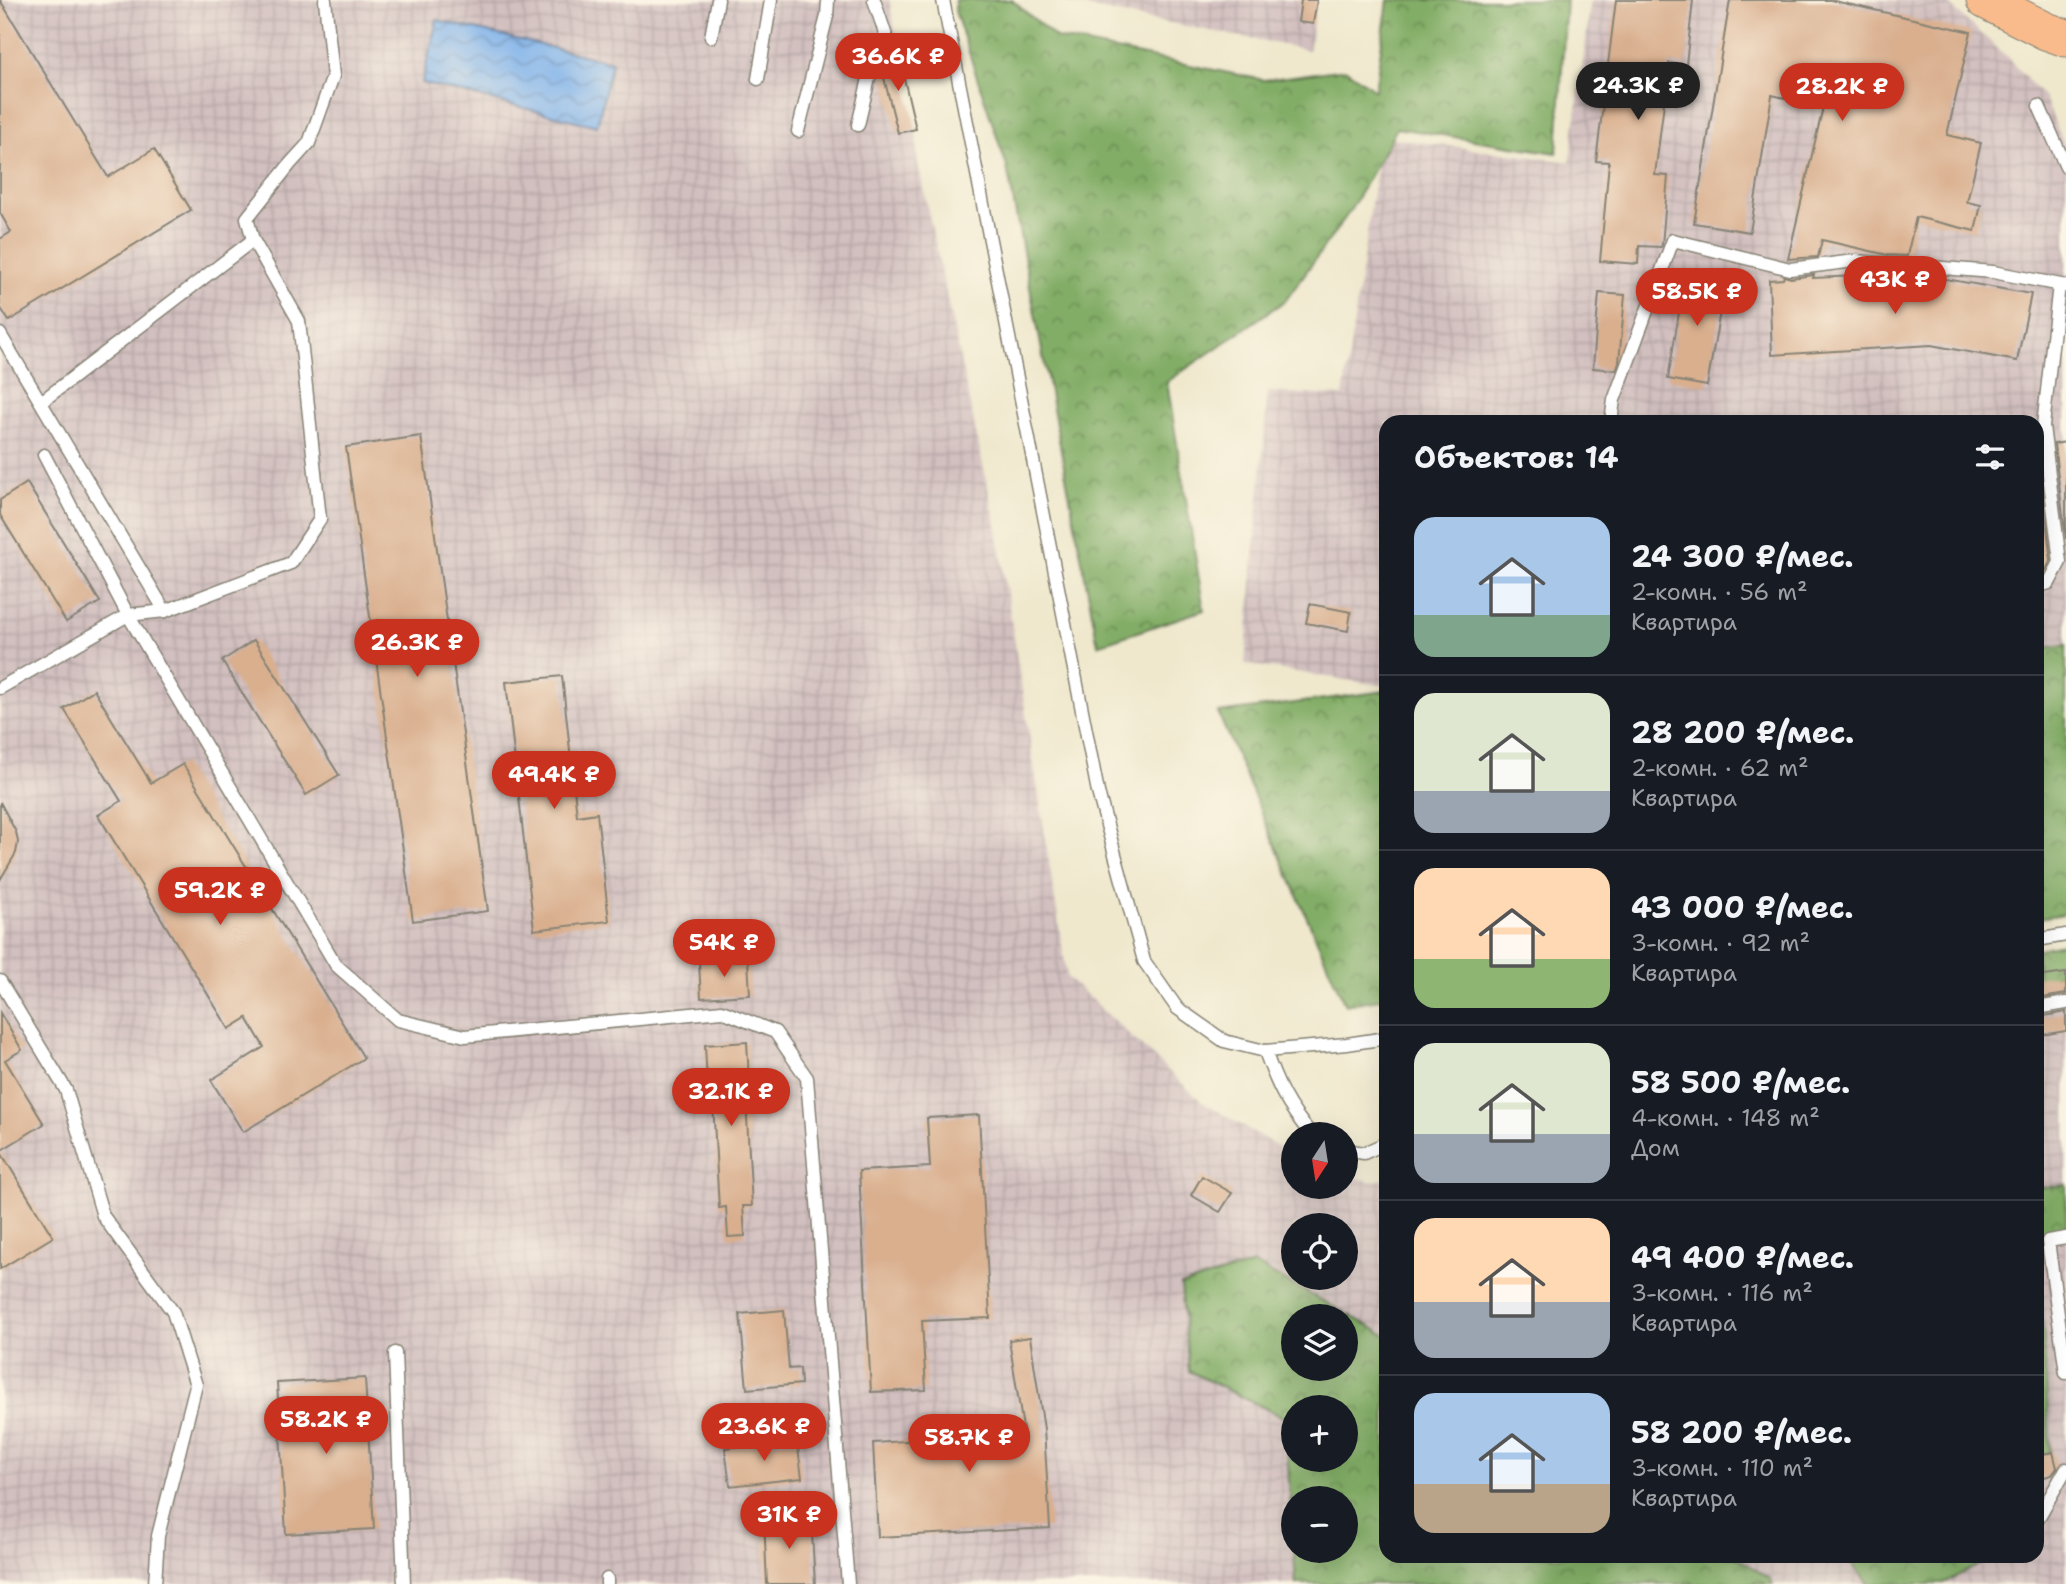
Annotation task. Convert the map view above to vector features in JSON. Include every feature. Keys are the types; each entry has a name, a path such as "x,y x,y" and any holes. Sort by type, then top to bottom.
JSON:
{"main road":[{"path":"1985,0 2046,32 2066,38"}],"lane":[{"path":"0,688 128,615 165,611 291,563 320,519 299,321 253,240 247,218 309,143 333,76 325,0"},
{"path":"710,37 718,0"},
{"path":"758,79 772,0"},
{"path":"798,131 827,16 828,0"},
{"path":"858,125 874,57 887,39 874,0"},
{"path":"943,0 1098,792 1144,961 1177,1008 1224,1041 1265,1051 1379,1039"},
{"path":"2039,106 2066,167"},
{"path":"41,402 253,240"},
{"path":"1612,415 1614,400 1673,240 1790,270 1855,261 1993,272 2062,285 2044,419"},
{"path":"0,334 165,611"},
{"path":"2044,434 2060,562 2049,583 2044,585"},
{"path":"44,456 128,615 336,965 398,1020 465,1036 722,1011 775,1032 807,1078 848,1584"},
{"path":"2044,939 2066,935"},
{"path":"0,981 66,1090 103,1216 173,1312 196,1385 158,1536 156,1584"},
{"path":"2044,1007 2066,1003"},
{"path":"1265,1051 1278,1086 1301,1122"},
{"path":"1358,1152 1364,1153 1379,1146"},
{"path":"2066,1238 2048,1241 2066,1373"},
{"path":"395,1353 404,1584"},
{"path":"2044,1508 2066,1469"}],"shaded area":[{"path":"0,0 889,0 916,129 917,159 997,530 1067,977 1202,1102 1281,1148 1281,1199 1358,1199 1358,1177 1371,1182 1379,1180 1379,1563 2044,1563 2044,960 2066,956 2066,1584 0,1584"},
{"path":"1066,0 1317,0 1309,50 1066,3"},
{"path":"1591,0 1944,0 2006,56 2045,99 2066,149 2066,645 2044,648 2044,415 1379,415 1379,685 1245,664 1268,392 1343,396 1381,137 1570,162"}],"green space":[{"path":"955,0 1012,0 1056,38 1264,80 1345,69 1375,90 1388,0 1566,0 1557,153 1397,128 1350,211 1286,300 1167,382 1204,610 1098,645 1007,167 955,11"},
{"path":"2066,645 2066,914 2044,917 2044,648"},
{"path":"1379,692 1379,999 1345,1005 1218,713"},
{"path":"2063,944 2066,971 2044,979 2044,948"},
{"path":"2066,1185 2066,1229 2044,1234 2044,1187"},
{"path":"1254,1264 1281,1279 1281,1290 1302,1290 1328,1304 1281,1304 1281,1381 1358,1381 1358,1320 1379,1331 1379,1563 1746,1563 1770,1579 1773,1584 1296,1584 1295,1563 1358,1563 1358,1486 1289,1486 1288,1472 1358,1472 1358,1395 1281,1395 1281,1416 1189,1371 1181,1285"},
{"path":"2044,1343 2050,1450 2044,1462"},
{"path":"1852,1563 1982,1563 1942,1584 1868,1584"}],"water":[{"path":"437,20 612,62 597,126 422,83"}],"building":[{"path":"0,0 108,177 154,149 191,210 9,321 0,307 0,239 11,232 0,213"},
{"path":"1301,0 1317,0 1313,24 1298,22"},
{"path":"1616,0 1693,0 1686,65 1669,63 1655,175 1668,176 1662,245 1639,246 1638,264 1600,261 1609,162 1596,161"},
{"path":"1730,0 1830,0 1971,32 1947,135 1981,143 1967,202 1981,205 1975,231 1916,217 1907,256 1888,255 1822,240 1818,257 1788,259 1823,107 1772,95 1750,232 1694,223"},
{"path":"898,53 916,129 898,133 881,66 885,56"},
{"path":"1686,270 1726,277 1707,386 1668,379"},
{"path":"1814,275 1813,278 1858,276 1860,282 1946,279 2031,294 2017,361 1931,345 1772,355 1769,280 1783,279 1784,276 1791,278"},
{"path":"1599,293 1625,295 1616,370 1593,368"},
{"path":"421,436 488,911 413,921 346,447"},
{"path":"2066,442 2066,539 2054,444"},
{"path":"27,483 100,602 66,622 0,515 0,500"},
{"path":"2044,504 2051,560 2044,570"},
{"path":"1310,604 1351,612 1348,631 1306,623"},
{"path":"254,640 339,775 306,795 222,661"},
{"path":"562,676 577,816 597,813 609,921 534,930 506,682"},
{"path":"94,690 151,783 183,764 364,1058 243,1132 211,1080 264,1047 247,1018 229,1029 98,815 121,801 64,709"},
{"path":"0,802 16,832 18,842 16,853 0,880"},
{"path":"748,960 750,995 701,998 699,963"},
{"path":"2066,973 2066,994 2044,998 2044,976"},
{"path":"2066,1012 2066,1031 2044,1035 2044,1016"},
{"path":"0,1013 22,1050 5,1060 44,1124 0,1151"},
{"path":"747,1042 750,1100 746,1100 752,1206 743,1206 745,1236 728,1237 726,1207 719,1208 713,1103 708,1103 705,1045"},
{"path":"979,1115 990,1318 922,1321 926,1390 871,1392 859,1171 930,1167 927,1118"},
{"path":"0,1151 53,1237 0,1269"},
{"path":"1202,1176 1232,1193 1220,1212 1191,1195"},
{"path":"784,1310 789,1369 800,1368 801,1384 747,1389 740,1314"},
{"path":"1030,1337 1044,1429 1050,1528 878,1537 873,1443 1024,1434 1009,1340"},
{"path":"365,1378 374,1529 286,1534 277,1383"},
{"path":"797,1440 802,1478 730,1486 725,1448"},
{"path":"2053,1452 2057,1468 2052,1475 2044,1477 2044,1454"},
{"path":"811,1516 815,1584 767,1584 764,1519"}]}
